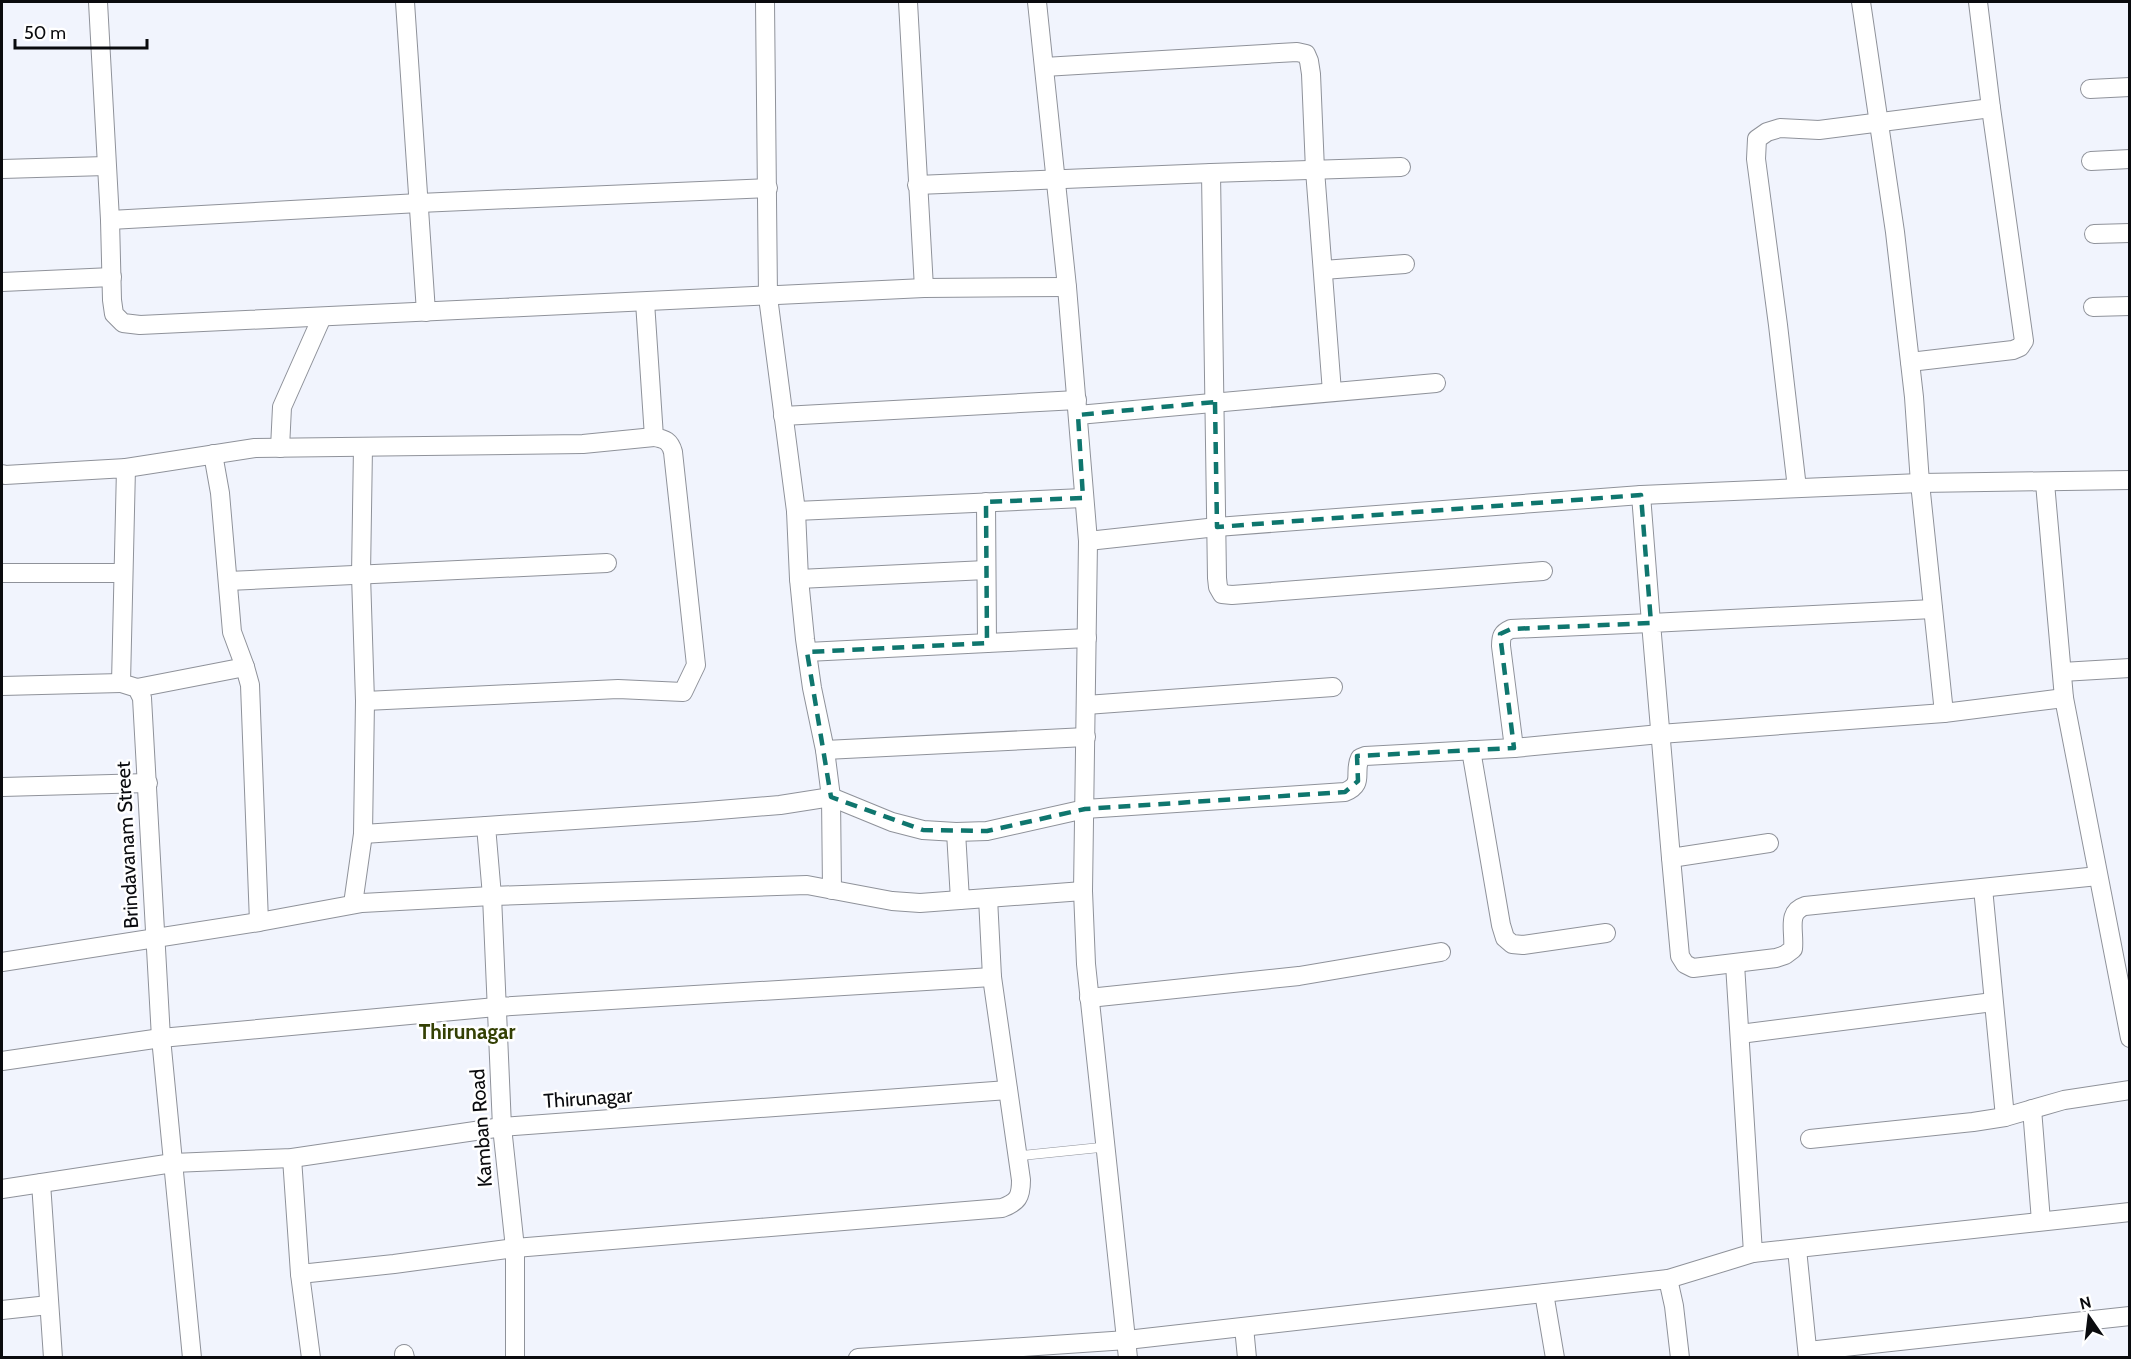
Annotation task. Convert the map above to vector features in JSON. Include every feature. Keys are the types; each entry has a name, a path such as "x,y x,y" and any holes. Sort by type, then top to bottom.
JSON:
{"street":[{"path":"98,2 114,314 123,323 140,325 924,288 1067,287"},
{"path":"405,2 426,312"},
{"path":"765,2 768,297 796,511 798,579 807,652 831,797 832,890"},
{"path":"908,2 924,288"},
{"path":"1037,2 1067,287 1088,541 1083,891 1086,964 1128,1348"},
{"path":"1862,2 1895,232 1910,362 1944,713"},
{"path":"1910,362 2013,350 2020,347 2024,341 1990,108 1978,2"},
{"path":"1044,67 1297,52 1306,54 1310,68 1315,170 1332,392"},
{"path":"2090,89 2130,87"},
{"path":"1797,488 1756,159 1757,139 1767,132 1780,128 1819,130 1990,108"},
{"path":"2091,161 2130,159"},
{"path":"2,169 106,166"},
{"path":"917,185 1401,167"},
{"path":"1211,173 1218,587 1222,594 1543,571"},
{"path":"110,220 419,203 768,188"},
{"path":"2094,234 2130,233"},
{"path":"1323,270 1405,264"},
{"path":"2,282 112,277"},
{"path":"645,302 654,437"},
{"path":"2093,307 2130,306"},
{"path":"280,448 282,407 322,317"},
{"path":"783,416 1215,402 1436,383"},
{"path":"2,474 126,468 255,448 583,444 654,437 666,440 671,445 696,665 683,692 618,689 365,701"},
{"path":"353,904 363,834 365,701 361,575 363,447"},
{"path":"213,454 220,493 232,632 250,685 259,922"},
{"name":"Brindavanam Street","path":"126,468 123,573 129,686 142,698 161,1038 192,1358"},
{"path":"1088,541 1217,527 1641,495 1920,483 2130,480"},
{"path":"2045,483 2064,698 2130,1038"},
{"path":"1641,495 1680,956 1685,964 1693,968 1735,964 1785,955 1793,948 1793,914 1798,908 1805,906 2098,876"},
{"path":"796,511 1083,498"},
{"path":"986,502 987,643"},
{"path":"228,581 607,563"},
{"path":"798,579 986,570"},
{"path":"2,573 123,573"},
{"path":"1514,748 1501,646 1504,632 1511,629 1933,609"},
{"path":"807,652 1087,638"},
{"path":"2,686 129,686 245,667"},
{"path":"2062,672 2130,668"},
{"path":"1086,705 1333,687"},
{"path":"363,834 695,812 780,805 831,797 892,822 923,830 987,831 1085,808 1346,792 1353,789 1358,781 1357,764 1360,758 1365,756 1514,748 1660,734 1944,713 2064,698"},
{"path":"825,750 1086,737"},
{"path":"1471,750 1505,938 1512,944 1523,945 1606,933"},
{"path":"2,787 147,783"},
{"name":"Kamban Road","path":"486,826 492,896 502,1127 514,1248 515,1358"},
{"path":"956,832 960,900"},
{"path":"1671,858 1769,843"},
{"path":"2,962 259,922 353,904 492,896 807,885 892,902 920,903 1083,891"},
{"path":"1983,888 2005,1117"},
{"path":"300,1274 514,1248 1002,1208 1016,1203 1021,1194 992,977 988,898"},
{"path":"1089,998 1299,976 1441,952"},
{"path":"1735,964 1753,1253"},
{"path":"2,1061 161,1038 496,1007 992,977"},
{"path":"1740,1034 1993,1002"},
{"name":"Thirunagar","path":"2,1189 173,1163 292,1158 502,1127 1008,1090"},
{"path":"1810,1139 1973,1122 2005,1117 2064,1100 2130,1090"},
{"path":"2032,1109 2041,1221"},
{"path":"292,1158 300,1274 310,1358"},
{"path":"41,1183 53,1358"},
{"path":"858,1358 1128,1348 1244,1327 1668,1279 1753,1253 2130,1212"},
{"path":"1797,1249 1808,1354 2130,1316"},
{"path":"1668,1279 1674,1306 1680,1358"},
{"path":"1544,1293 1555,1358"},
{"path":"2,1310 49,1305"},
{"path":"1244,1327 1247,1358"}],"lane":[{"path":"1017,1156 1105,1146"}],"highlighted area":[{"path":"1215,402 1217,527 1641,495 1651,623 1511,629 1500,634 1514,748 1357,756 1358,781 1345,792 1085,809 987,831 923,830 831,797 807,652 987,643 986,502 1083,498 1078,415"}],"district":[{"name":"Thirunagar","path":"467,1032"}]}
